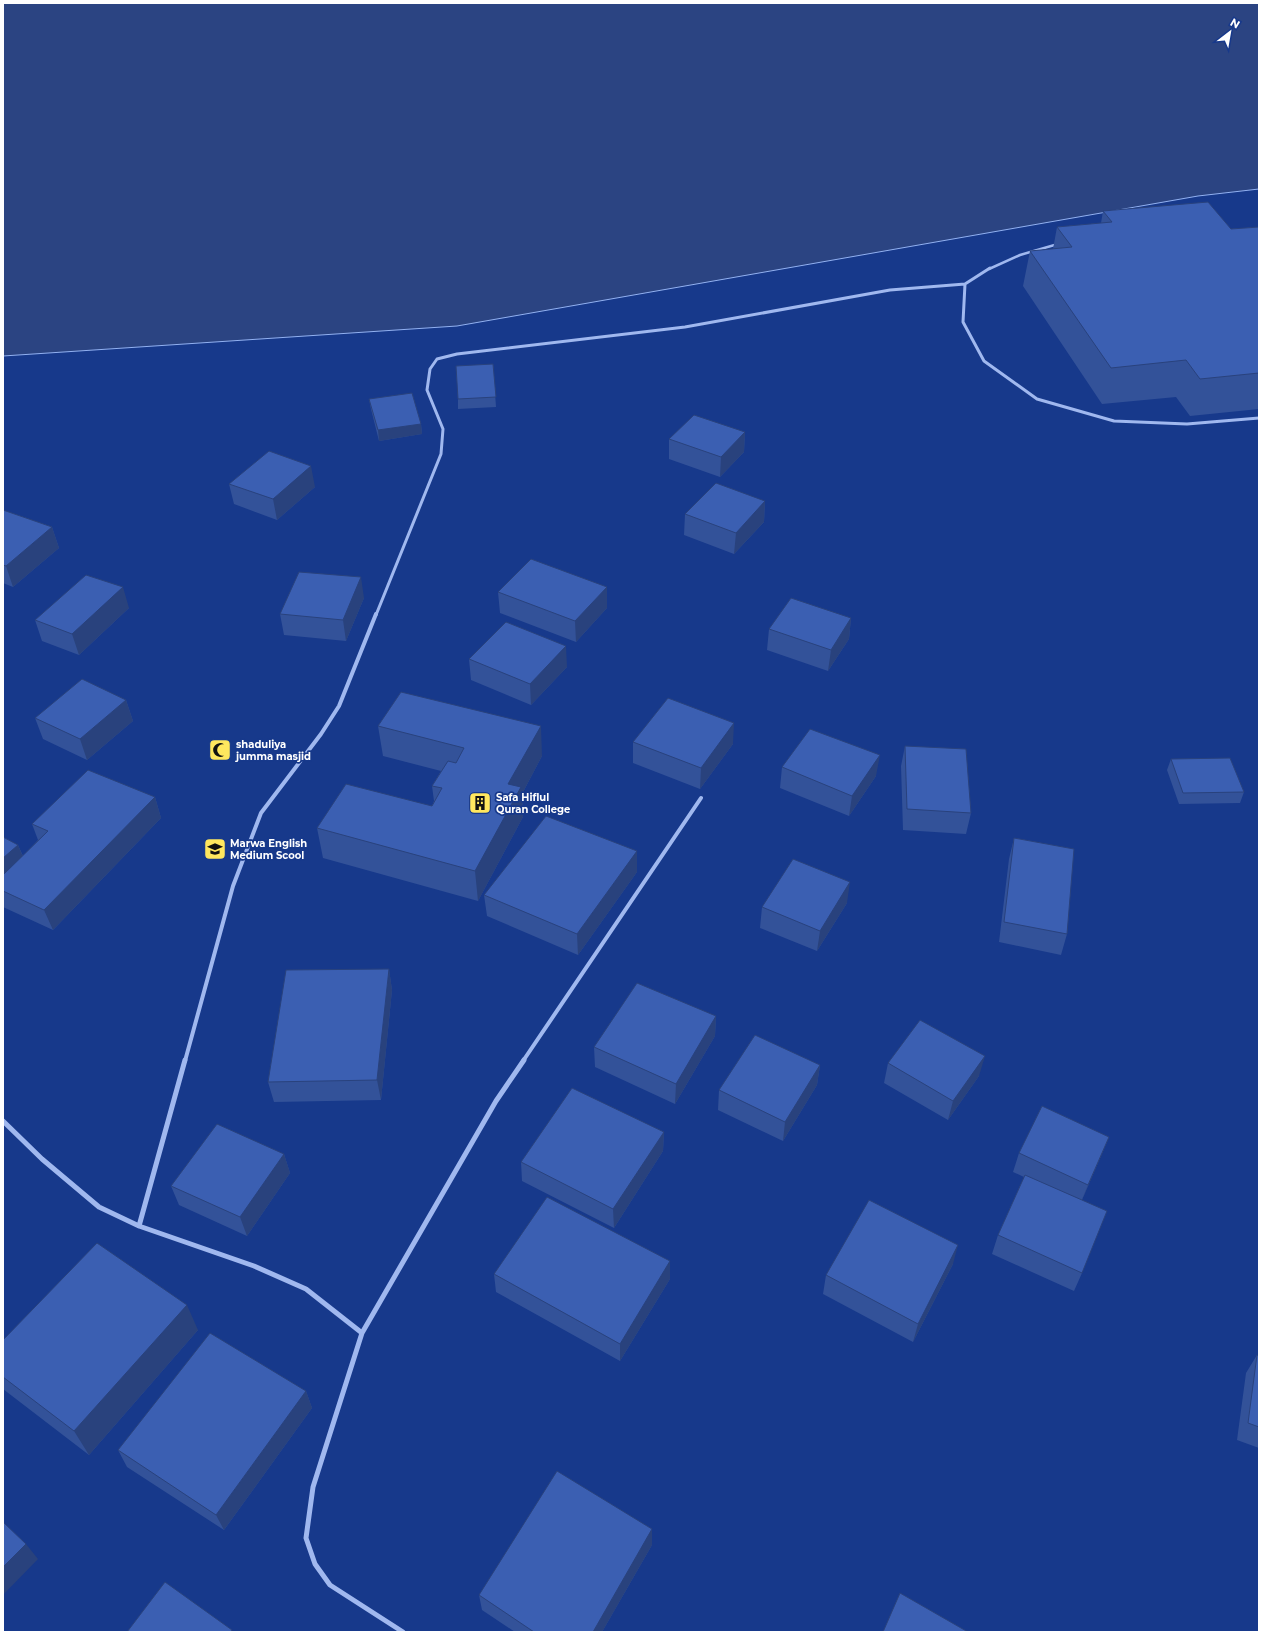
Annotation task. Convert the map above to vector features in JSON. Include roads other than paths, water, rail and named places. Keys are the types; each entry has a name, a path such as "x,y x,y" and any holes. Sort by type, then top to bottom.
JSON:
{"street":[{"path":"139,1226 232,886 261,813 321,734 339,706 441,454 444,429 427,390 430,369 437,359 457,354 685,327 890,290 965,284 981,273 1016,255 1065,242"},
{"path":"965,284 963,322 984,361 1037,398 1114,421 1187,424 1259,418"},
{"path":"403,1632 330,1585 314,1564 306,1538 313,1487 362,1333 496,1101 701,798"},
{"path":"3,1121 42,1159 99,1207 139,1226 254,1266 306,1289 362,1333"}],"water":[{"path":"3,3 1259,3 1259,189 1198,196 457,326 3,356"}],"place":[{"name":"shaduliya jumma masjid","path":"220,750"},
{"name":"Safa Hiflul Quran College","path":"480,803"},
{"name":"Marwa English Medium Scool","path":"215,849"}]}
